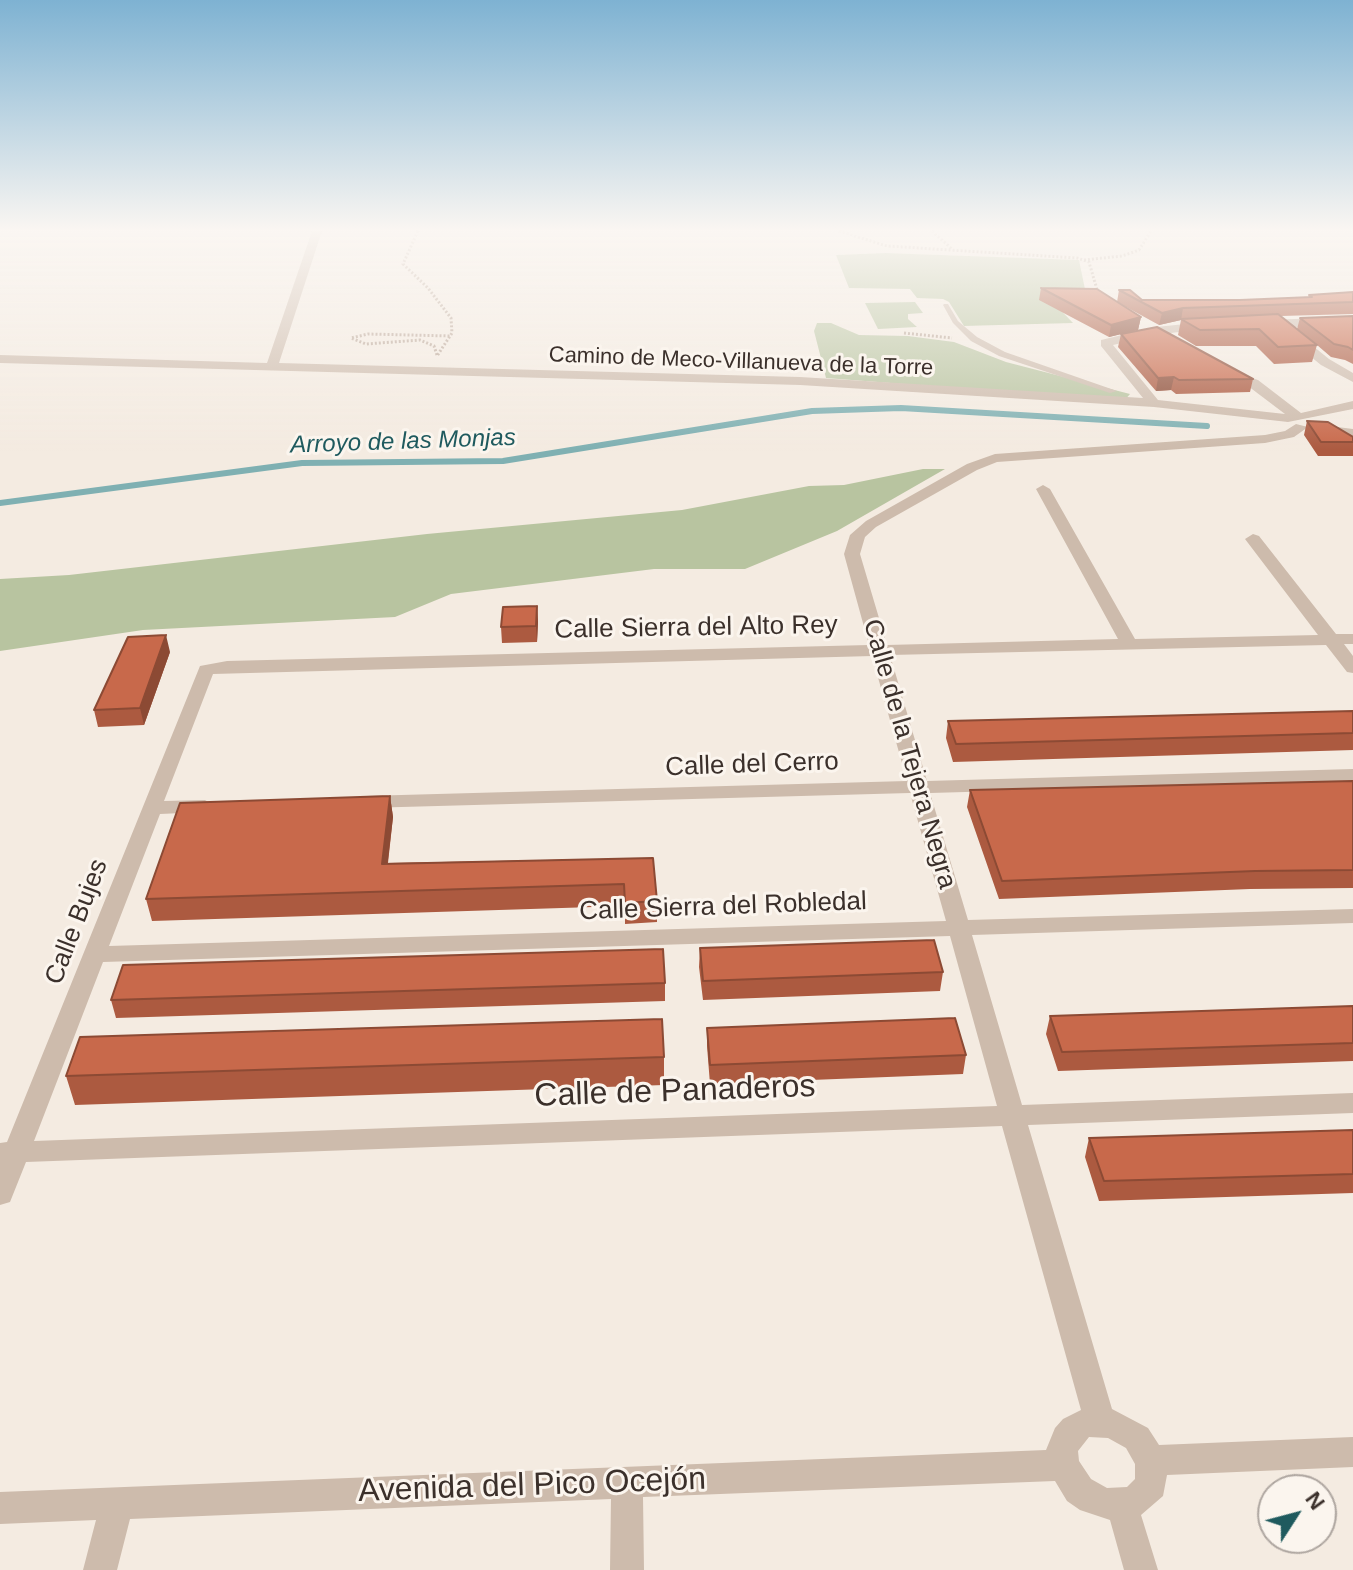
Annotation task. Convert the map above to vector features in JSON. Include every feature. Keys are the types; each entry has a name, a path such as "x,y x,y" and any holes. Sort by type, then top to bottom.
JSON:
{"street":[{"path":"272,366 293,304"},
{"path":"1109,304 1179,345"},
{"path":"1250,324 1353,319"},
{"path":"1277,323 1325,362 1353,378"},
{"path":"1154,403 1105,343 1156,331 1222,325"},
{"name":"Camino de Meco-Villanueva de la Torre","path":"0,359 1115,393 1154,403 1300,421"},
{"path":"1214,365 1253,383 1300,421 1353,433"},
{"path":"1300,421 1353,405"},
{"path":"1300,421 1353,420"},
{"name":"Calle de la Tejera Negra","path":"1100,1422 852,554 858,535 871,524 972,467 995,458 1265,439 1289,434 1300,421"},
{"path":"1043,489 1129,644"},
{"path":"1253,539 1353,668"},
{"name":"Calle Sierra del Alto Rey","path":"206,670 227,666 1353,639"},
{"name":"Calle Bujes","path":"0,1194 9,1152 94,954 206,670"},
{"name":"Calle del Cerro","path":"343,802 1353,775"},
{"path":"152,808 231,805"},
{"name":"Calle Sierra del Robledal","path":"94,954 1353,916"},
{"name":"Calle de Panaderos","path":"9,1152 1353,1103"},
{"path":"1100,1422 1113,1424 1137,1438 1151,1461 1153,1474 1144,1495 1122,1505 1092,1499 1079,1490 1063,1465 1062,1451 1066,1438 1086,1423 1100,1422"},
{"path":"1151,1461 1353,1452"},
{"name":"Avenida del Pico Ocejón","path":"0,1508 1063,1465"},
{"path":"627,1482 627,1570"},
{"path":"100,1570 117,1503"},
{"path":"1122,1505 1141,1570"}],"lane":[{"path":"946,305 955,322 974,339 1002,354 1115,393"}],"path":[{"path":"430,371 451,336 451,318 442,304"},
{"path":"437,355 434,346 420,340 366,344 351,338 368,334 451,336"}],"green space":[{"path":"866,304 917,304 923,313 908,314 908,319 917,327 878,329"},
{"path":"950,304 1055,304 1073,323 964,326"},
{"path":"817,323 831,323 859,335 908,336 954,342 1006,362 1130,394 1124,401 826,378 814,331"},
{"path":"923,469 945,469 837,531 745,569 654,569 451,594 395,617 143,630 0,651 0,579 69,575 427,534 682,510 809,486 844,485"}],"building":[{"path":"1072,304 1121,304 1141,317 1111,325"},
{"path":"1146,304 1289,304 1183,308 1162,313"},
{"path":"1278,314 1317,345 1278,347 1259,329 1200,330 1181,319"},
{"path":"1353,316 1353,350 1334,344 1300,318"},
{"path":"1157,327 1253,379 1158,378 1121,334"},
{"path":"1307,421 1328,422 1353,437 1353,442 1321,442"},
{"path":"537,606 536,626 501,627 503,607"},
{"path":"166,635 140,708 94,710 128,637"},
{"path":"1353,711 1353,733 956,744 948,721"},
{"path":"1353,781 1353,870 1002,881 970,790"},
{"path":"390,796 382,864 653,858 657,901 625,903 624,884 146,899 180,803"},
{"path":"934,940 943,972 703,981 700,948"},
{"path":"663,949 665,983 111,1000 123,965"},
{"path":"1353,1006 1353,1043 1062,1052 1050,1016"},
{"path":"955,1018 966,1055 710,1065 707,1028"},
{"path":"662,1019 664,1057 66,1076 80,1037"},
{"path":"1353,1130 1353,1174 1104,1181 1089,1138"}],"waterway":[{"name":"Arroyo de las Monjas","path":"0,503 302,463 503,461 812,411 901,408 1207,426"}]}
